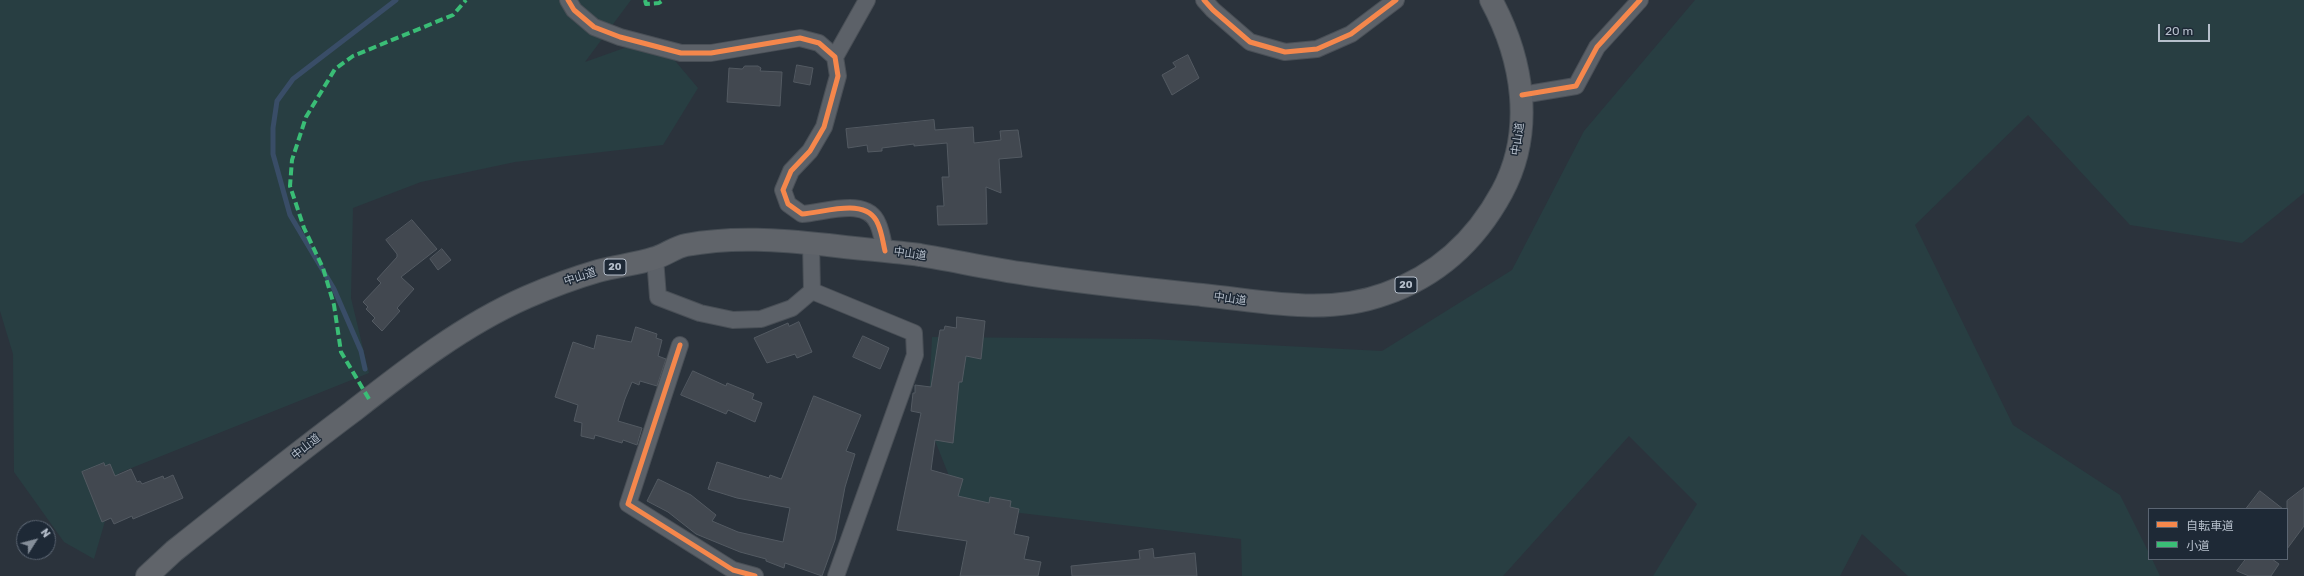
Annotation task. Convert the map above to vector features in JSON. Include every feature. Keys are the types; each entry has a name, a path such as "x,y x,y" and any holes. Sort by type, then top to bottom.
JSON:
{"highway":[{"name":"中山道","path":"147,576 174,551 301,451 458,335 526,297 558,284 599,270 655,258 683,245 767,239 885,251 1029,275 1279,305 1333,306 1377,297 1429,274 1460,249 1477,231 1491,211 1507,182 1517,157 1521,123 1522,95 1516,61 1505,27 1491,0"}],"street":[{"path":"568,0 574,10 594,27 620,37 681,53 711,53 800,38 819,43 835,57"},
{"path":"867,0 835,57 838,76 824,127 810,151 791,171 783,190 788,204 802,214 849,206 868,212 878,223 885,251"},
{"path":"1204,0 1213,10 1250,42 1285,52 1317,49 1351,34 1396,0"},
{"path":"1522,95 1576,86 1597,47 1640,0"},
{"path":"811,244 812,291"},
{"path":"655,258 658,297 700,313 733,320 761,319 792,308 812,291"},
{"path":"812,291 914,333 915,355 836,576"},
{"path":"680,345 628,504 733,570 755,576"}],"green space":[{"path":"0,0 631,0 585,62 655,37 698,88 663,145 515,162 421,182 353,208 351,298 369,373 119,473 94,559 64,542 56,531 56,520 48,520 14,472 13,354 0,311"},
{"path":"1695,0 2304,0 2304,193 2242,243 2130,225 2028,115 1915,225 2013,425 2120,495 2148,551 2148,560 2152,560 2160,576 1908,576 1862,534 1840,576 1653,576 1697,504 1629,436 1503,576 1242,576 1241,539 961,506 928,423 932,337 1151,339 1382,351 1512,270 1584,131"}],"building":[{"path":"1188,55 1199,78 1172,95 1162,75 1176,67 1173,63"},
{"path":"797,65 813,68 810,85 794,82"},
{"path":"745,66 758,66 761,68 760,71 782,72 780,106 727,102 729,68 742,69"},
{"path":"934,120 935,130 973,127 974,143 1001,140 1000,131 1018,130 1022,157 999,159 1001,193 986,187 987,224 938,225 937,206 944,206 942,177 949,177 947,143 914,146 914,144 882,148 882,151 868,152 867,145 848,148 846,129"},
{"path":"412,220 437,249 401,277 414,289 397,308 400,311 382,331 372,321 375,318 366,309 368,307 363,302 381,283 377,279 397,257 397,254 386,240"},
{"path":"442,249 451,260 438,270 430,259"},
{"path":"957,317 985,321 981,359 966,356 962,382 959,382 953,443 935,440 931,470 963,479 958,496 989,503 990,497 1011,501 1010,507 1019,509 1014,534 1029,537 1024,559 1041,562 1038,576 960,576 967,541 897,530 921,413 911,411 913,393 915,393 915,385 931,387 940,330 944,330 945,326 956,328"},
{"path":"799,322 812,352 797,358 795,354 767,363 754,338 788,323 789,326"},
{"path":"636,327 657,334 656,338 662,340 658,356 666,359 657,386 640,381 639,385 632,382 625,399 618,421 642,428 637,445 623,440 622,443 595,435 594,439 581,436 582,423 574,421 578,405 555,397 573,342 594,349 597,335 631,342"},
{"path":"863,336 889,348 880,369 853,357"},
{"path":"693,371 726,386 727,383 754,394 752,399 762,403 755,422 728,410 726,414 681,395"},
{"path":"814,396 861,415 846,451 855,454 845,487 835,540 822,576 785,563 784,568 766,561 766,559 740,552 696,534 668,512 647,501 658,479 691,495 716,515 712,521 738,532 783,542 790,508 737,498 708,489 717,462 769,478 770,475 781,479"},
{"path":"104,463 105,466 110,464 115,476 131,469 137,482 140,481 142,484 163,476 164,479 173,475 183,498 133,519 132,516 114,524 111,518 102,522 82,472"},
{"path":"2304,488 2304,526 2288,548 2288,508 2287,501"},
{"path":"2260,491 2282,508 2247,508"},
{"path":"1153,549 1154,558 1195,553 1197,576 1072,576 1071,566 1140,559 1139,551"},
{"path":"2245,560 2273,560 2279,564 2271,576 2249,576 2237,571"}],"waterway":[{"path":"365,369 361,351 334,289 290,215 273,154 273,128 277,101 293,79 396,0"}],"marked path":[{"path":"369,399 341,352 334,305 323,268 304,228 290,186 292,160 306,117 335,69 353,56 453,15 466,0"},
{"path":"645,0 646,4 659,3 663,0"}],"cycle path":[{"path":"568,0 574,10 594,27 620,37 681,53 711,53 800,38 819,43 835,57 838,76 824,127 810,151 791,171 783,190 788,204 802,214 844,208 865,210 872,215 878,224 885,251"},
{"path":"1204,0 1213,10 1250,42 1285,52 1317,49 1351,34 1396,0"},
{"path":"1522,95 1576,86 1597,47 1640,0"},
{"path":"680,345 628,504 733,570 755,576"}]}
